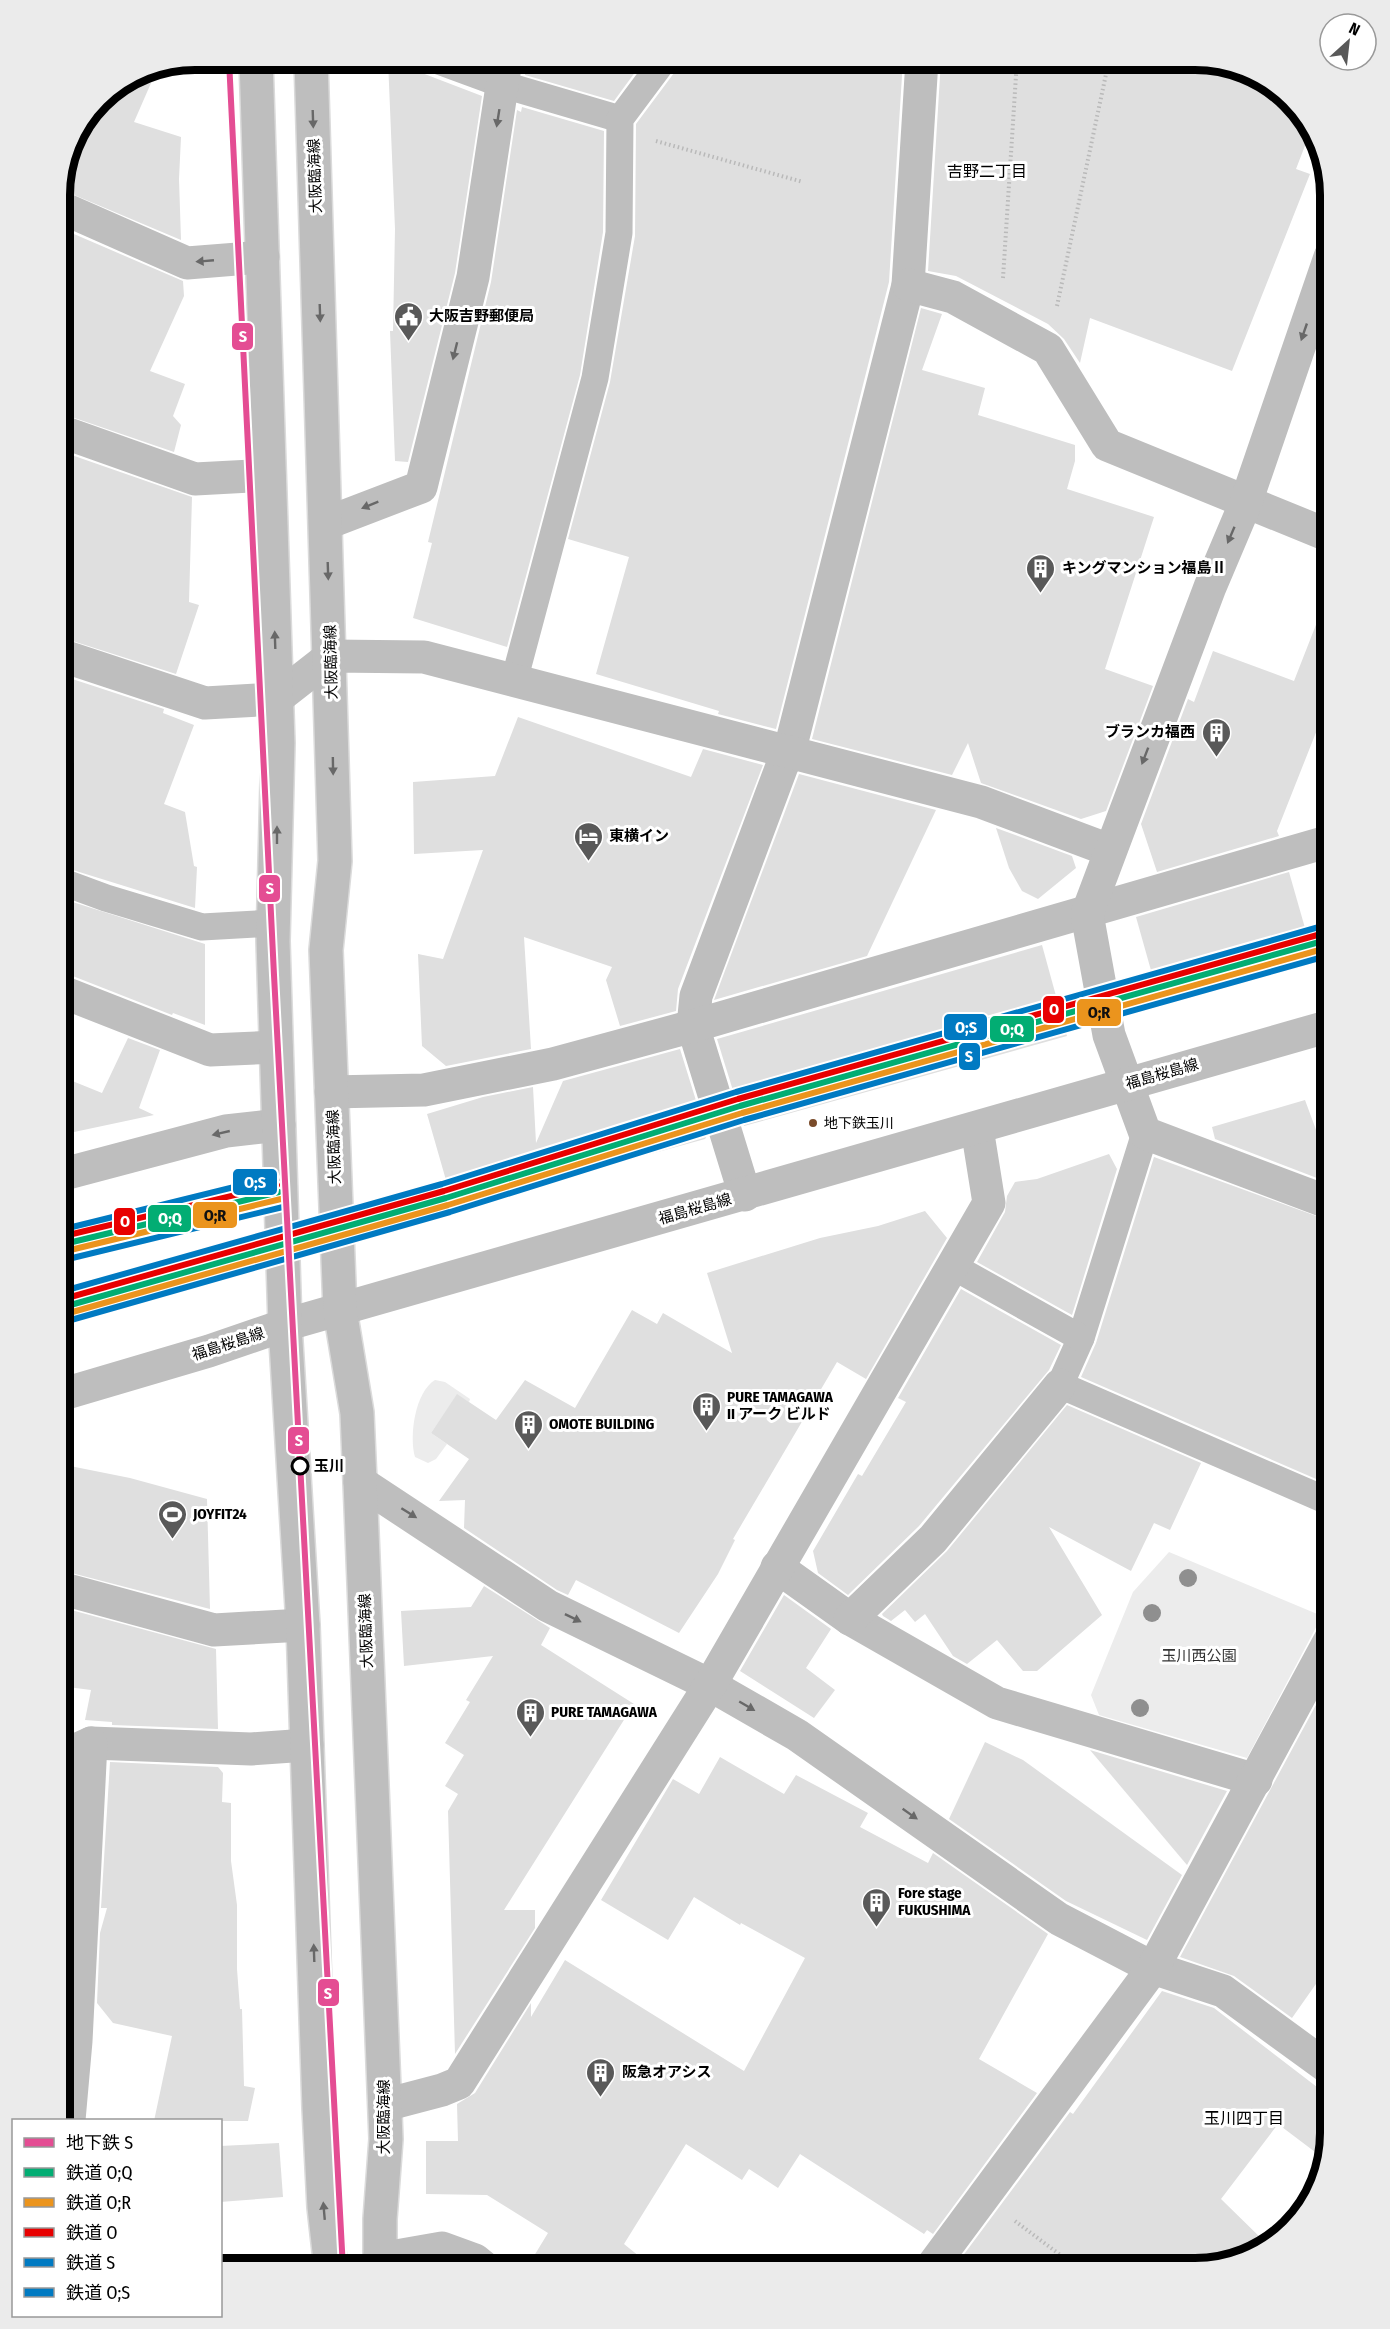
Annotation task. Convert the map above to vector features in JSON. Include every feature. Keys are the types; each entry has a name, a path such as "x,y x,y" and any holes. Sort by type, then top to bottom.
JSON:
{"street":[{"path":"256,70 276,699 277,875 274,923 285,1325 303,1625 319,2108 324,2207 330,2258"},
{"name":"大阪臨海線","path":"311,70 331,656 335,861 326,950 340,1310 357,1413 360,1482 386,2139 380,2258"},
{"path":"745,1195 693,1026 696,996 782,766 789,753 908,285 921,71"},
{"path":"327,523 421,487 473,277 505,73"},
{"path":"71,212 187,263 263,257"},
{"path":"908,285 953,297 1048,349 1107,445 1320,532"},
{"path":"1320,286 1246,502 1210,587 1109,850 1087,914 1109,1035 1145,1133 1320,1199"},
{"path":"71,435 195,480 269,475"},
{"path":"71,659 205,703 276,699 331,656 424,657 981,802 1109,850"},
{"path":"331,1092 424,1090 553,1064 1087,914 1320,844"},
{"path":"71,996 210,1050 276,1047"},
{"name":"福島桜島線","path":"70,1392 209,1352 285,1325 1320,1029"},
{"path":"70,1172 226,1131 279,1125"},
{"path":"385,2105 442,2090 459,2083 710,1685 989,1203 977,1128"},
{"path":"850,1619 933,1539 1060,1385"},
{"path":"360,1482 548,1606 710,1685 797,1735 1059,1918 1153,1968 1223,1991 1320,2062"},
{"path":"777,1567 850,1619 998,1703 1256,1780"},
{"path":"70,1591 214,1630 303,1625"},
{"path":"938,2258 1153,1968 1320,1659"},
{"path":"70,1752 91,1743 251,1749 307,1745"},
{"path":"70,2109 76,2041 91,1743"},
{"path":"403,2258 442,2248 470,2258"}],"lane":[{"path":"513,681 595,378 619,233 620,118 656,70"},
{"path":"505,73 620,118"},
{"path":"71,885 202,927 274,923"},
{"path":"1145,1133 1081,1338 1060,1385 1320,1498"},
{"path":"954,1267 1081,1338"}],"path":[{"path":"1000,322 1016,71"},
{"path":"1048,349 1107,71"},
{"path":"620,118 648,139 803,182"},
{"path":"984,2197 1064,2258"}],"green space":[{"path":"435,1380 445,1382 470,1399 469,1402 457,1395 431,1433 447,1444 436,1459 428,1463 415,1457 413,1427 418,1404 428,1386"},
{"name":"玉川西公園","path":"1169,1552 1320,1615 1320,1620 1247,1758 1099,1715 1091,1695 1133,1592"}],"building":[{"path":"388,70 415,70 482,96 455,273 408,462 395,461 390,331 393,331 395,229"},
{"path":"525,70 636,70 614,101 525,75"},
{"path":"676,70 902,71 889,282 776,729 718,714 719,711 596,674 629,557 568,539 610,382 635,236 636,124"},
{"path":"940,71 1203,71 1219,73 1250,83 1277,101 1289,113 1307,140 1296,169 1310,174 1232,371 1090,318 1080,363 1064,339 1048,324 956,276 928,271"},
{"path":"153,78 134,122 181,137 179,179 181,240 71,194 73,171 80,148 96,119 119,96 140,83"},
{"path":"522,107 604,131 603,232 580,375 507,647 413,618 432,543 428,542 491,282 517,110 521,112"},
{"path":"71,233 183,281 184,296 150,371 185,384 173,416 181,425 174,452 71,417"},
{"path":"921,308 942,314 922,370 985,388 978,415 1075,445 1075,461 1067,489 1154,517 1105,669 1153,686 1106,811 1081,819 981,783 968,743 952,775 812,739"},
{"path":"71,455 192,497 189,602 199,605 176,674 71,640"},
{"path":"1320,614 1320,722 1277,831 1279,836 1157,872 1141,824 1188,699 1194,702 1213,651 1294,681"},
{"path":"71,679 164,709 163,713 194,725 164,804 185,812 194,866 197,867 195,908 71,869"},
{"path":"518,717 691,777 703,749 763,765 678,989 676,1011 620,1026 606,980 612,967 524,937 531,1049 446,1066 422,1046 418,954 443,959 483,850 414,854 413,782 495,776"},
{"path":"799,774 936,810 867,956 714,1000"},
{"path":"996,828 1072,856 1076,868 1038,899 1022,891 1009,868"},
{"path":"1289,872 1315,963 1161,1006 1136,917"},
{"path":"71,901 205,944 205,1025 173,1013 172,1015 71,975"},
{"path":"1042,945 1067,1036 744,1126 717,1039"},
{"path":"128,1038 160,1050 139,1108 154,1115 71,1133 71,1080 102,1093"},
{"path":"680,1049 707,1136 705,1139 454,1208 427,1114 483,1097 533,1087 536,1143 563,1081"},
{"path":"1305,1100 1320,1141 1320,1179 1215,1139 1212,1127"},
{"path":"1109,1154 1117,1169 1072,1315 977,1262 1005,1212 1007,1196 1015,1182 1037,1179"},
{"path":"1154,1157 1320,1217 1320,1481 1081,1377 1096,1343"},
{"path":"925,1211 947,1238 866,1379 837,1362 733,1539 735,1540 718,1574 679,1633 576,1580 568,1595 557,1590 464,1528 465,1500 439,1501 469,1459 431,1433 457,1394 496,1420 525,1380 575,1408 632,1310 657,1324 663,1313 732,1353 707,1273 820,1238 878,1226"},
{"path":"961,1289 1061,1345 1049,1370 919,1526 848,1595 818,1573 813,1551 858,1474 862,1476 906,1402 898,1398"},
{"path":"1067,1405 1201,1463 1170,1530 1154,1523 1131,1571 1049,1527 1102,1615 1037,1671 1023,1671 997,1640 967,1664 953,1656 925,1614 915,1622 905,1610 891,1621 883,1616 882,1614 947,1551"},
{"path":"70,1466 130,1478 207,1499 210,1609 70,1573"},
{"name":"PURE TAMAGAWA","path":"484,1586 550,1628 541,1645 634,1704 504,1910 535,1910 535,1928 455,2054 448,1811 458,1794 445,1786 464,1755 445,1743 470,1702 466,1700 493,1656 404,1666 401,1611 471,1607"},
{"path":"784,1595 831,1629 806,1668 835,1690 814,1718 740,1671"},
{"path":"70,1610 216,1649 218,1729 112,1725 112,1722 85,1720 91,1690 70,1687"},
{"path":"1320,1698 1320,1978 1292,2018 1234,1976 1180,1957"},
{"path":"985,1742 1023,1760 1182,1875 1147,1940 1066,1901 949,1819"},
{"path":"1090,1750 1227,1791 1187,1865"},
{"path":"720,1757 784,1794 796,1775 868,1813 860,1827 928,1863 933,1853 1048,1934 979,2059 1037,2093 933,2234 927,2230 924,2234 800,2154 778,2188 749,2169 742,2180 686,2144 624,2244 641,2258 533,2258 548,2233 487,2195 426,2194 426,2141 458,2141 457,2104 475,2093 531,2003 531,2017 565,1960 744,2071 805,1958 741,1923 740,1925 694,1897 668,1940 601,1900 673,1779 699,1794"},
{"path":"110,1762 218,1767 223,1773 222,1802 231,1803 231,1861 237,1905 237,1969 240,2009 242,2009 244,2086 255,2088 248,2121 154,2119 172,2036 113,2023 97,2003 100,1933 107,1908 101,1908"},
{"path":"1162,1991 1214,2008 1320,2089 1320,2134 1317,2154 1278,2124 1221,2199 1261,2239 1250,2246 1227,2254 1195,2258 962,2257 1070,2112 1073,2114"},
{"path":"279,2143 283,2197 222,2202 222,2146"}],"metro line":[{"name":"S","path":"229,70 274,975 342,2258"}],"rail line":[{"name":"O;S","path":"70,1289 442,1184 736,1092 1320,927"},
{"name":"O","path":"70,1297 444,1191 738,1099 1320,934"},
{"name":"O;Q","path":"70,1305 446,1198 740,1106 1320,942"},
{"name":"O;R","path":"70,1313 448,1205 742,1113 1320,950"},
{"name":"S","path":"70,1320 450,1212 744,1120 1320,958"},
{"name":"O;S","path":"70,1227 275,1177"},
{"name":"O","path":"70,1234 277,1185"},
{"name":"O;Q","path":"70,1242 279,1192"},
{"name":"O;R","path":"70,1250 281,1199"},
{"name":"S","path":"70,1258 283,1207"}],"place":[{"name":"大阪吉野郵便局","path":"408,342"},
{"name":"キングマンション福島Ⅱ","path":"1041,594"},
{"name":"ブランカ福西","path":"1216,758"},
{"name":"東横イン","path":"588,862"},
{"name":"地下鉄玉川","path":"813,1123"},
{"name":"PURE TAMAGAWA II アーク ビルド","path":"706,1432"},
{"name":"OMOTE BUILDING","path":"528,1450"},
{"name":"玉川","path":"300,1466"},
{"name":"JOYFIT24","path":"172,1540"},
{"name":"PURE TAMAGAWA","path":"530,1738"},
{"name":"Fore stage FUKUSHIMA","path":"877,1928"},
{"name":"阪急オアシス","path":"601,2098"}],"district":[{"name":"吉野二丁目","path":"987,171"},
{"name":"玉川四丁目","path":"1244,2118"}]}
